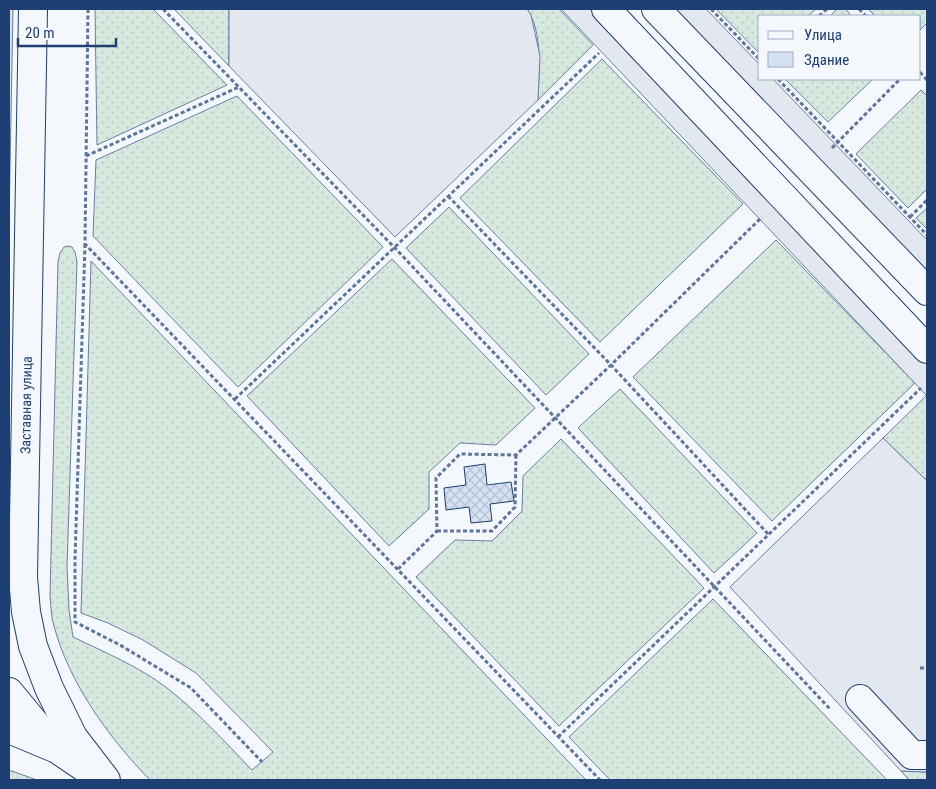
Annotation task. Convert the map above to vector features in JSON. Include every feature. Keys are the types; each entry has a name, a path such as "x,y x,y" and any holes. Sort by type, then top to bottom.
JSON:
{"main road":[{"name":"Заставная улица","path":"33,9 24,577 26,612 32,646 49,688 73,737 104,780"},
{"path":"606,9 927,349"},
{"path":"656,9 927,291"},
{"path":"9,692 57,749"},
{"path":"860,699 912,754 927,755"},
{"path":"9,728 57,749 104,780"}],"path":[{"path":"88,9 85,244 75,549 75,622 120,645 191,688 262,762"},
{"path":"163,9 394,247 837,716"},
{"path":"711,9 758,58"},
{"path":"235,400 599,53"},
{"path":"779,80 927,235"},
{"path":"810,170 899,80"},
{"path":"86,156 239,87"},
{"path":"448,196 611,365 770,535"},
{"path":"437,531 436,478 460,454 516,455 611,365 782,197"},
{"path":"910,217 927,200"},
{"path":"85,244 600,780"},
{"path":"558,737 921,388"},
{"path":"398,568 437,531 492,531 516,507 516,455"},
{"path":"920,668 927,668"}],"shaded area":[{"path":"9,9 13,9 9,222"},
{"path":"95,9 153,9 227,85 97,145"},
{"path":"174,9 229,9 229,66"},
{"path":"229,9 527,9 531,15 540,56 538,100 395,237 229,66"},
{"path":"527,9 559,9 593,45 538,100 538,41 536,29"},
{"path":"561,9 591,9 927,364 927,396"},
{"path":"673,9 706,9 758,63 758,80 774,80 927,240 927,274"},
{"path":"716,9 816,9 809,15 758,15 758,52"},
{"path":"837,9 845,9 851,15 831,15"},
{"path":"868,9 927,9 927,23 921,29 921,15 874,15"},
{"path":"602,59 743,204 600,342 460,198"},
{"path":"786,80 872,80 828,122"},
{"path":"921,90 927,96 927,189 908,208 856,154"},
{"path":"237,96 383,247 238,387 93,236 96,160"},
{"path":"449,207 589,354 546,395 406,248"},
{"path":"927,208 927,229 916,218"},
{"path":"776,240 915,383 772,521 633,377"},
{"path":"64,247 72,247 75,252 77,262 67,567 69,610 73,637 134,667 167,688 200,717 252,770 273,752 196,673 143,640 108,623 81,613 91,261 586,780 150,780 120,746 92,709 70,668 52,619 50,596 58,262 60,253"},
{"path":"392,259 535,408 496,445 460,443 429,472 429,509 389,546 247,396"},
{"path":"620,389 757,533 714,573 578,428"},
{"path":"927,395 927,480 883,438"},
{"path":"883,438 927,480 927,772 901,771 730,587"},
{"path":"561,439 704,588 559,726 416,577 455,540 492,541 522,511 523,476"},
{"path":"713,599 887,780 610,780 569,737"},
{"path":"9,770 37,780 9,780"},
{"path":"901,771 927,772 927,780 909,780"}],"building":[{"path":"485,464 487,485 511,482 514,501 490,504 492,521 471,523 469,507 446,510 444,488 466,485 464,467"}]}
